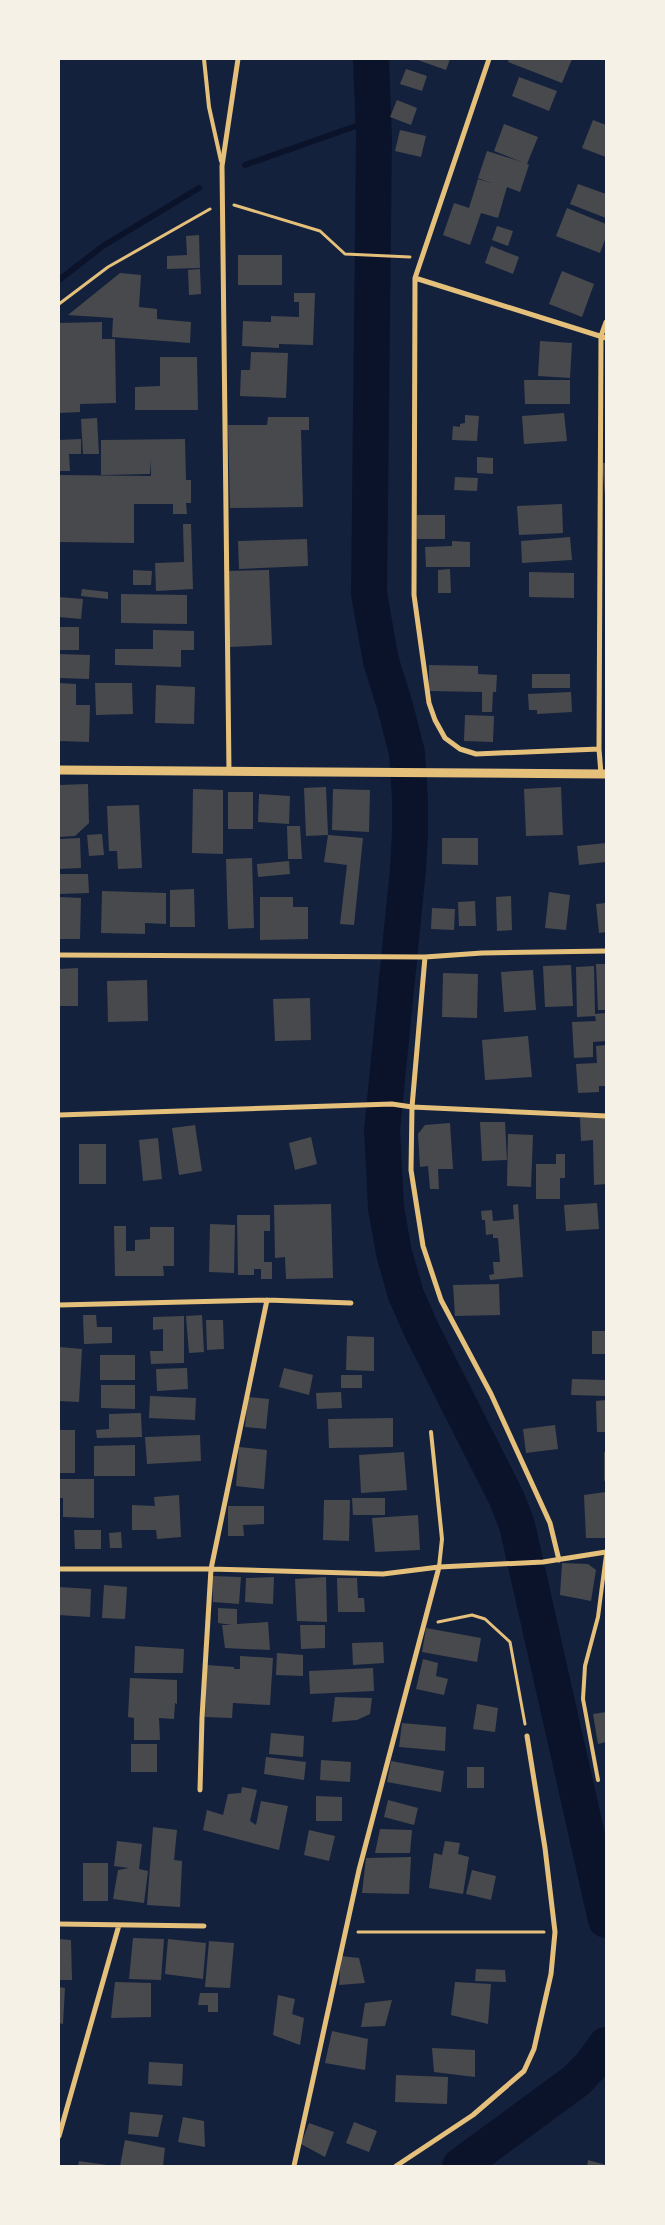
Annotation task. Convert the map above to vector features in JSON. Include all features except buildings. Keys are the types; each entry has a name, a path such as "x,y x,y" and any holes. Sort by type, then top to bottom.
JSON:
{"street":[{"path":"229,772 222,166 238,59"},
{"path":"490,59 415,278 414,595 429,703 435,720 445,738 460,749 476,754 599,749"},
{"path":"415,278 604,337"},
{"path":"59,770 604,774 599,749 604,337 606,322"},
{"path":"59,955 424,957 482,953 606,951"},
{"path":"424,957 412,1107 411,1170 423,1246 441,1300 498,1410 550,1523 559,1560"},
{"path":"59,1116 392,1104 412,1107 606,1116"},
{"path":"200,1790 202,1718 211,1569 267,1300"},
{"path":"59,1305 267,1300 351,1303"},
{"path":"59,1569 211,1569 383,1574 439,1567 543,1562 606,1553"},
{"path":"294,2166 359,1870 439,1567"},
{"path":"396,2166 473,2115 524,2071 534,2050 551,1974 554,1932 545,1848 527,1736"},
{"path":"59,1924 204,1926"},
{"path":"59,2136 119,1925"}],"lane":[{"path":"204,59 209,107 222,166"},
{"path":"431,1432 442,1539 439,1567"},
{"path":"598,1780 583,1699 585,1666 598,1617 606,1553"}],"path":[{"path":"59,304 108,267 223,202 320,232 345,254 400,256"},
{"path":"425,1625 472,1615 485,1619 510,1642 527,1736"},
{"path":"345,1932 554,1932"}],"waterway":[{"path":"371,59 374,138 369,594 381,661 407,753 410,799 408,869 382,1130 386,1208 394,1253 406,1295 422,1331 507,1499 517,1525 606,1920"},
{"path":"245,165 373,120"},
{"path":"59,280 103,246 199,188"},
{"path":"460,2166 577,2080 606,2045"}]}
